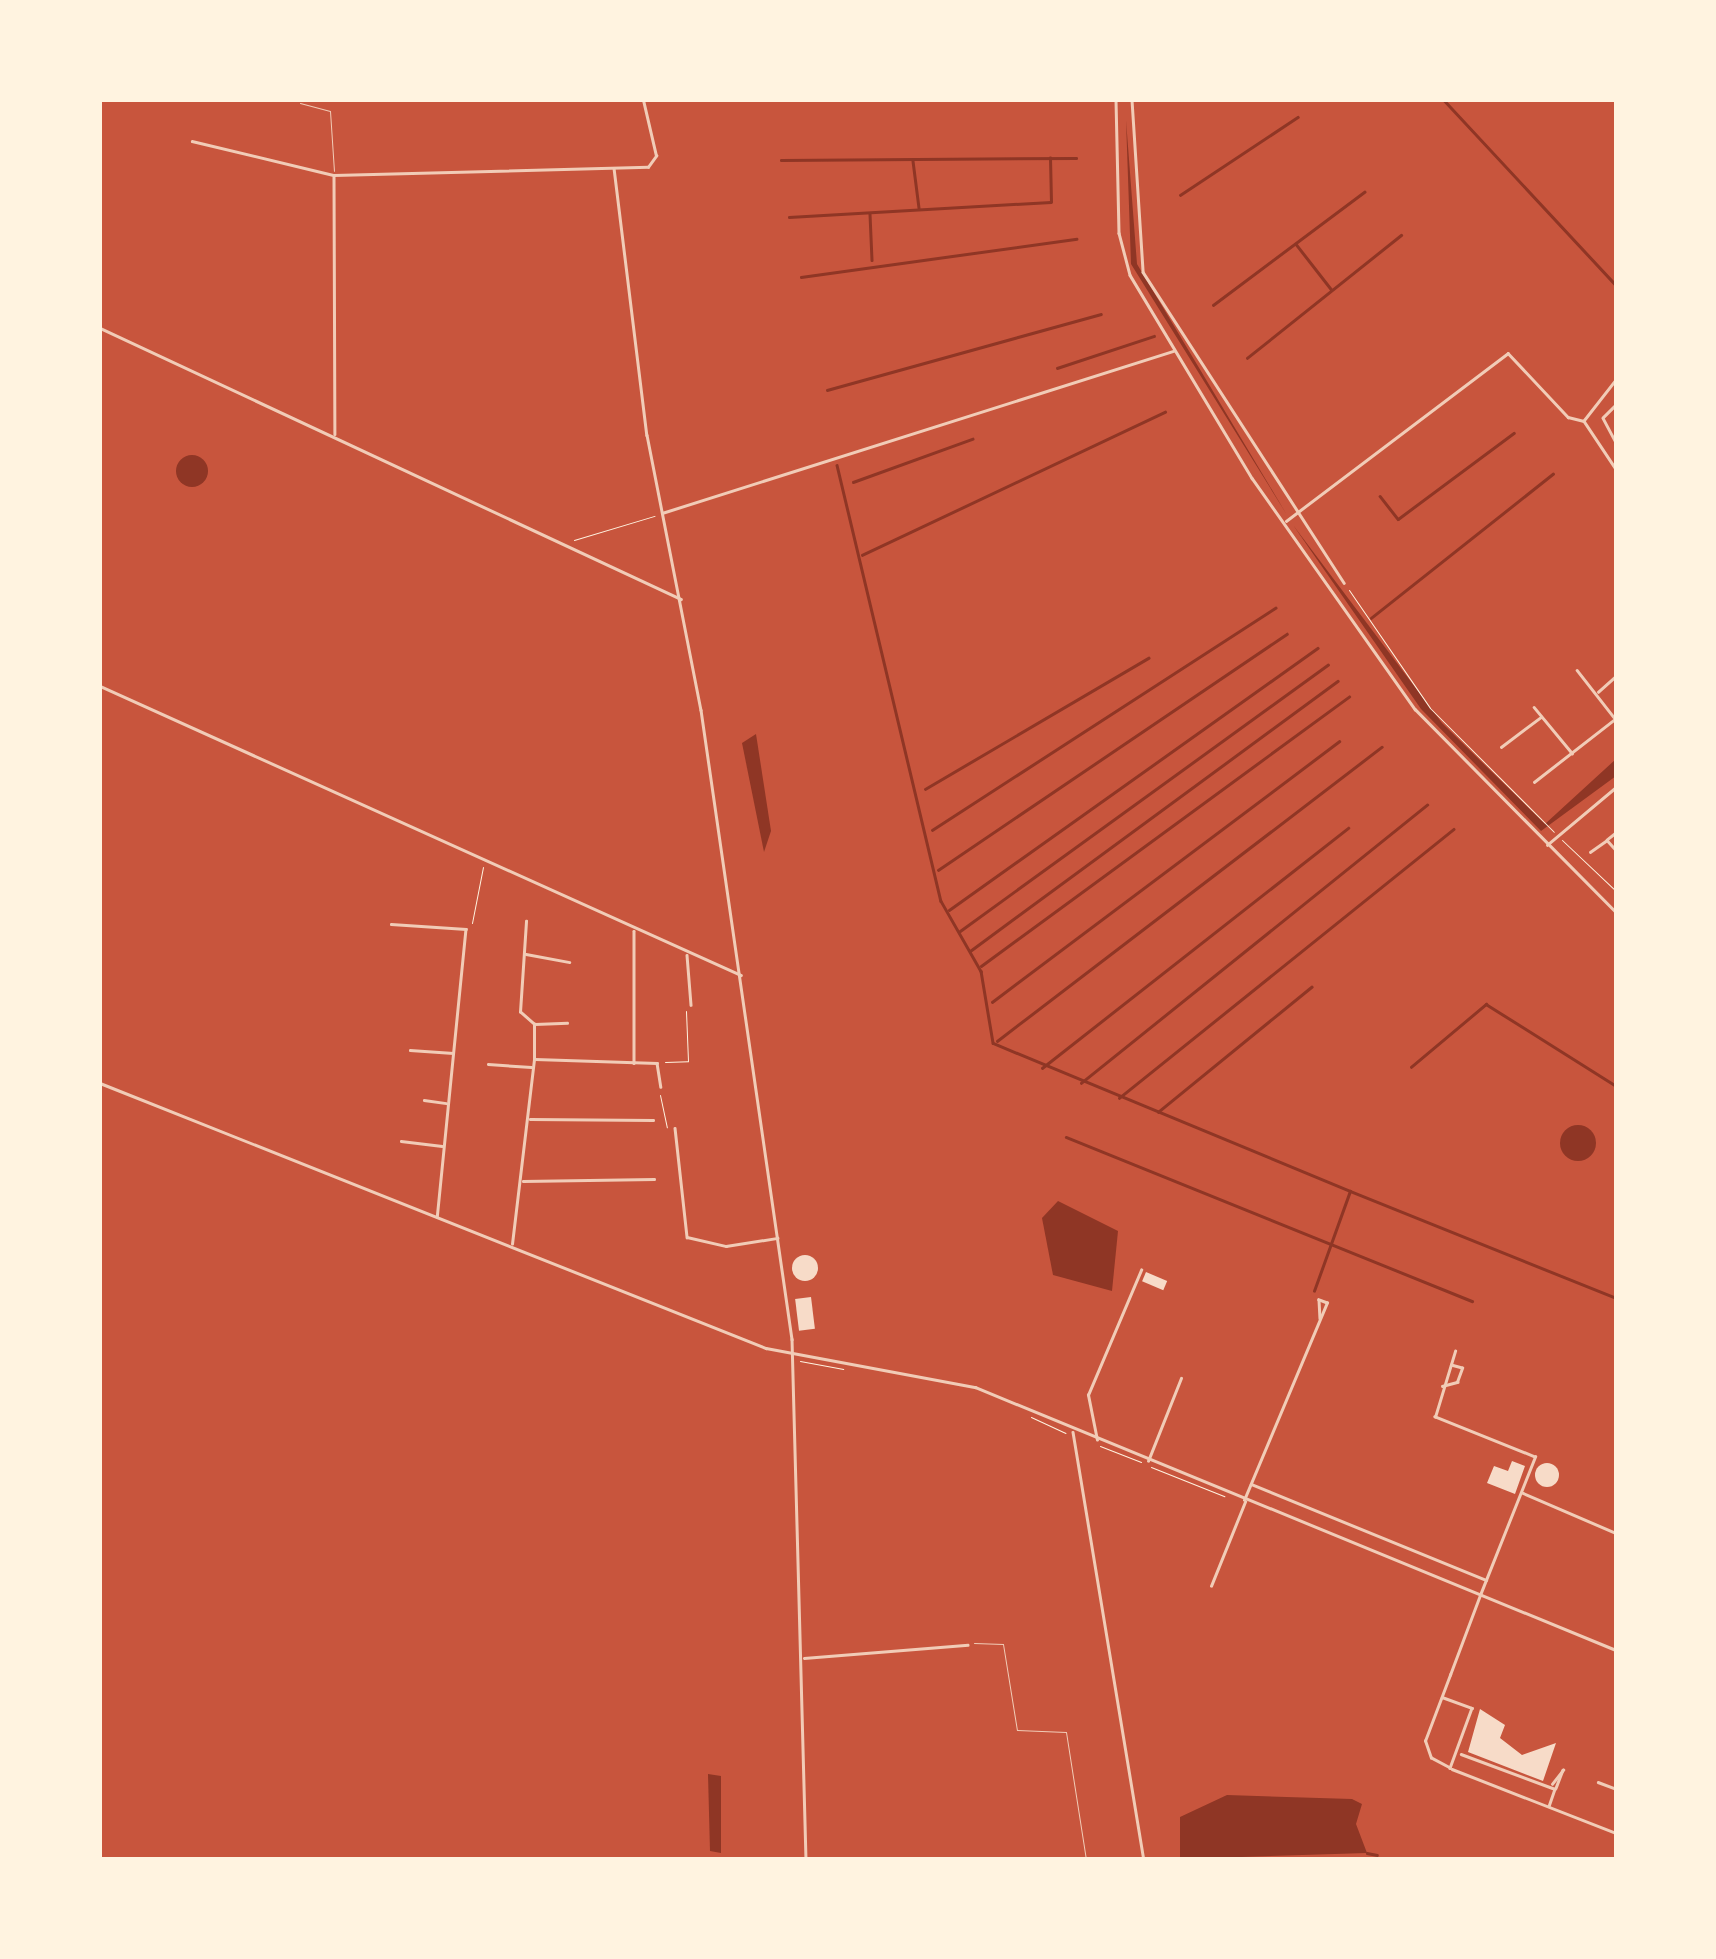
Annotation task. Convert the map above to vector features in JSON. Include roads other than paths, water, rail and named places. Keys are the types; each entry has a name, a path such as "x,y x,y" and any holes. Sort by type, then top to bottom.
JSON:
{"street":[{"path":"192,141 334,176 614,168 655,162 643,100"},
{"path":"1116,100 1122,249 1174,350 1284,523 1415,709 1616,912"},
{"path":"1132,100 1143,272 1344,584"},
{"path":"1116,115 1132,116"},
{"path":"614,168 662,513 683,599 742,974 794,1356 806,1859"},
{"path":"334,176 335,437"},
{"path":"100,328 683,599"},
{"path":"662,513 1174,350"},
{"path":"1284,523 1508,353 1568,417 1584,421 1616,469"},
{"path":"1584,421 1616,380"},
{"path":"1616,405 1603,418 1616,442"},
{"path":"1534,782 1615,720 1576,670"},
{"path":"1596,693 1616,676"},
{"path":"100,686 687,954 742,974"},
{"path":"1534,707 1572,754"},
{"path":"1501,748 1542,716"},
{"path":"1547,844 1616,787"},
{"path":"1590,852 1616,833"},
{"path":"1607,840 1616,850"},
{"path":"526,920 520,1012 534,1024 567,1023"},
{"path":"390,924 466,929 437,1216"},
{"path":"634,929 634,1064"},
{"path":"524,954 569,962"},
{"path":"687,954 691,1005"},
{"path":"512,1246 522,1180 534,1024"},
{"path":"410,1050 455,1054"},
{"path":"534,1058 659,1064 660,1088"},
{"path":"488,1064 533,1068"},
{"path":"100,1083 794,1356 952,1380 1616,1650"},
{"path":"424,1100 448,1103"},
{"path":"528,1119 653,1120"},
{"path":"675,1128 687,1237 728,1246 778,1237"},
{"path":"401,1141 443,1145"},
{"path":"522,1180 654,1180"},
{"path":"1097,1440 1088,1396 1141,1270"},
{"path":"1211,1586 1320,1318"},
{"path":"1455,1351 1434,1417 1535,1456 1424,1749 1450,1768 1616,1834"},
{"path":"1442,1386 1457,1382 1462,1368 1450,1365"},
{"path":"1148,1460 1181,1378"},
{"path":"1074,1431 1144,1859"},
{"path":"1251,1484 1486,1581"},
{"path":"1522,1493 1616,1534"},
{"path":"802,1658 967,1645"},
{"path":"1442,1697 1472,1708 1450,1768"},
{"path":"1461,1754 1553,1788 1549,1807"},
{"path":"1598,1782 1616,1789"}],"lane":[{"path":"300,103 330,111 334,176"},
{"path":"974,1643 1003,1644 1018,1730 1066,1732 1086,1859"}],"waterway":[{"path":"1444,100 1616,285"},
{"path":"1180,195 1298,117"},
{"path":"789,217 1051,202 1050,158"},
{"path":"781,160 1076,158"},
{"path":"913,161 919,208"},
{"path":"1213,305 1364,192"},
{"path":"870,214 872,260"},
{"path":"1247,358 1401,235"},
{"path":"801,277 1076,239"},
{"path":"1296,244 1331,289"},
{"path":"827,390 1101,314"},
{"path":"1057,368 1154,336"},
{"path":"862,555 1165,412"},
{"path":"1380,496 1398,519 1514,433"},
{"path":"853,482 972,439"},
{"path":"837,465 941,901 981,971 993,1043 1350,1191"},
{"path":"1371,618 1553,474"},
{"path":"932,830 1275,608"},
{"path":"938,870 1287,634"},
{"path":"949,910 1317,648"},
{"path":"925,789 1148,658"},
{"path":"960,931 1328,665"},
{"path":"970,951 1338,681"},
{"path":"981,966 1349,697"},
{"path":"992,1002 1339,741"},
{"path":"997,1041 1381,747"},
{"path":"1081,1083 1427,805"},
{"path":"1042,1068 1348,828"},
{"path":"1119,1098 1453,829"},
{"path":"1158,1112 1311,987"},
{"path":"1411,1067 1486,1004 1616,1086"},
{"path":"1066,1137 1472,1301"},
{"path":"1314,1291 1350,1191 1616,1298"},
{"path":"1367,1853 1377,1855"}]}
